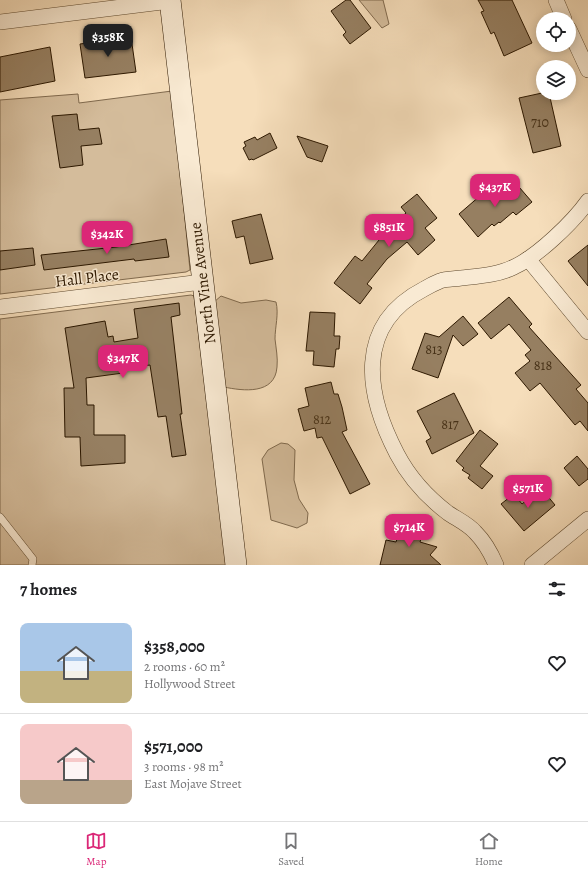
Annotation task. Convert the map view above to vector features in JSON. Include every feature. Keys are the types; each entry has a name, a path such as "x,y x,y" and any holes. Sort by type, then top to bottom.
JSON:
{"street":[{"path":"0,22 170,0"},
{"name":"North Vine Avenue","path":"170,0 236,565"},
{"path":"556,0 561,12"},
{"path":"576,44 588,70"},
{"path":"496,565 484,544 474,531 426,495 414,481 397,455 385,428 376,402 372,382 372,359 381,328 396,308 412,295 441,280 501,272 528,259 579,214 588,201"},
{"path":"528,259 588,332"},
{"name":"Hall Place","path":"0,307 202,282"},
{"path":"532,565 588,519"}],"lane":[{"path":"0,518 33,560 32,565"}],"shaded area":[{"path":"359,0 383,0 389,24 382,28"},
{"path":"172,91 190,270 186,272 0,294 0,100 78,94 79,103"},
{"path":"191,295 194,296 227,565 0,565 0,319"},
{"path":"221,296 241,303 266,300 276,302 277,316 275,339 277,367 275,376 271,382 264,387 240,390 224,387 214,302"},
{"path":"281,443 288,444 295,450 294,480 299,499 308,513 307,523 297,528 271,520 262,459 268,450"}],"building":[{"path":"346,0 350,0 371,28 350,44 343,35 346,32 331,11"},
{"path":"478,0 512,0 532,43 504,56 494,32 491,34 481,12 484,11"},
{"path":"131,37 136,72 85,78 80,44"},
{"path":"50,47 55,81 0,92 0,57"},
{"path":"536,94 536,100 551,100 561,146 533,153 519,98"},
{"path":"77,114 79,130 99,128 102,144 81,146 83,165 60,168 52,116"},
{"path":"270,133 277,148 253,160 249,160 243,148 246,146 244,142 255,137 257,140"},
{"path":"297,136 328,146 322,162 307,157"},
{"path":"513,180 532,202 516,215 513,212 500,223 499,222 494,226 492,224 478,237 459,214 481,195 491,197"},
{"path":"417,194 437,218 425,228 435,240 418,255 407,242 387,259 367,284 372,288 360,304 334,283 355,256 362,261 379,240 377,238 406,213 401,207"},
{"path":"261,214 273,259 250,264 244,236 236,238 232,221"},
{"path":"166,239 169,257 135,261 134,259 44,270 41,255 116,247"},
{"path":"588,245 588,286 568,261"},
{"path":"33,248 35,265 0,270 0,251"},
{"path":"509,297 532,324 529,327 581,385 576,389 588,403 588,431 580,421 575,425 540,383 530,391 515,373 530,361 525,355 531,350 509,324 491,339 478,323"},
{"path":"179,303 180,315 171,317 182,414 180,414 186,455 172,457 166,416 158,417 150,365 122,369 123,373 86,378 87,405 94,405 94,435 125,435 125,463 81,466 80,437 65,437 64,388 74,388 65,328 105,321 108,337 113,336 114,342 138,338 134,309"},
{"path":"310,312 335,313 334,336 340,336 339,349 336,349 334,367 313,365 314,351 306,351"},
{"path":"463,316 478,334 463,346 453,335 438,378 412,369 425,333 439,337"},
{"path":"331,382 334,394 338,394 342,407 347,430 342,432 370,484 350,494 322,437 317,438 315,428 304,431 298,409 309,406 305,388"},
{"path":"454,393 474,433 432,454 426,441 431,438 417,411"},
{"path":"480,430 498,444 480,466 493,476 482,489 468,478 470,475 462,470 464,468 456,461"},
{"path":"577,456 588,469 588,479 579,486 564,468"},
{"path":"541,488 555,505 524,531 501,504 514,494 522,504"},
{"path":"403,520 425,526 420,542 437,547 430,555 441,565 380,565 386,540 396,542"}]}
